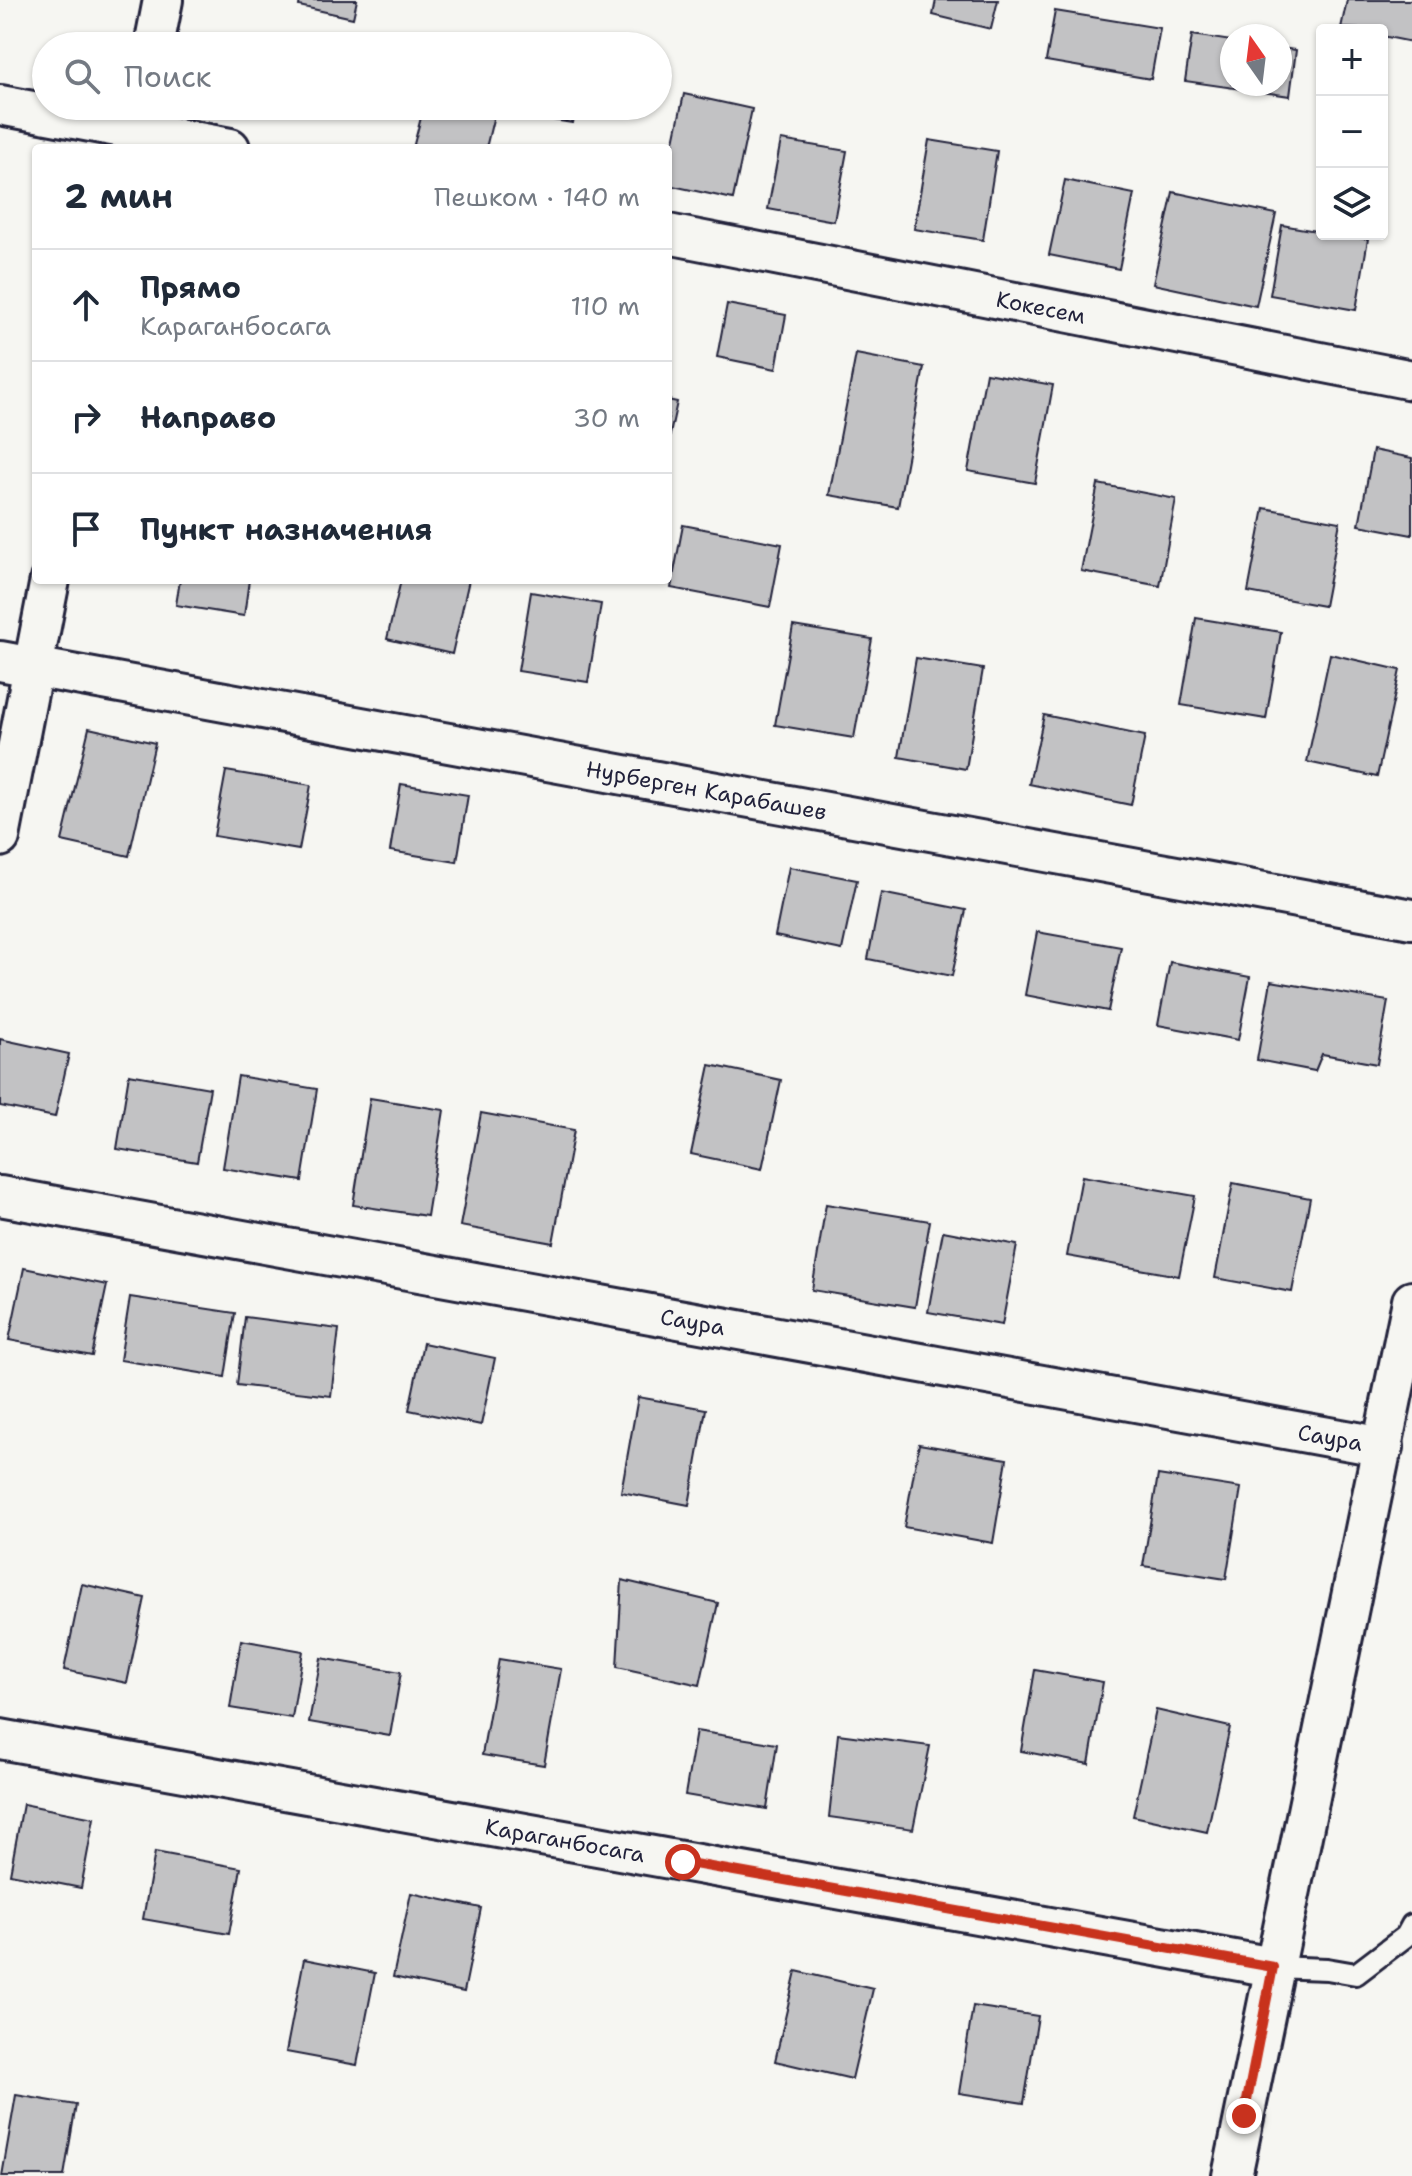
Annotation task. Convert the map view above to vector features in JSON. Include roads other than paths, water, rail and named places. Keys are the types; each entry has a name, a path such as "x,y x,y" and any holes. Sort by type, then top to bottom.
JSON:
{"street":[{"path":"157,32 163,0"},
{"path":"0,105 32,110"},
{"path":"90,120 212,144"},
{"name":"Кокесем","path":"672,235 1412,380"},
{"path":"0,837 17,664 48,584"},
{"name":"Нурберген Карабашев","path":"17,664 1412,919"},
{"name":"Саура","path":"0,1196 1384,1447"},
{"path":"1232,2176 1412,1301"},
{"name":"Караганбосага","path":"0,1739 1273,1967"}],"lane":[{"path":"1273,1967 1327,1969 1356,1974 1406,1936 1412,1925"}]}
